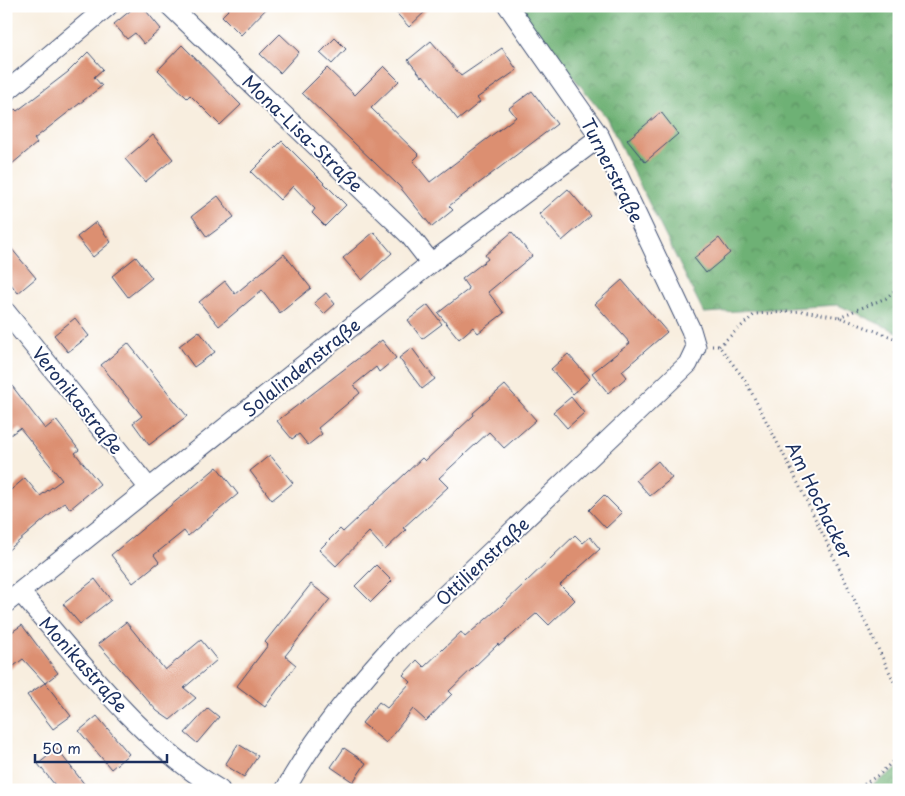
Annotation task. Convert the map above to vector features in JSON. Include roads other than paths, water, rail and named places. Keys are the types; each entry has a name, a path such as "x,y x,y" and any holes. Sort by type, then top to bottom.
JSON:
{"street":[{"path":"6,92 108,6"},
{"name":"Mona-Lisa-Straße","path":"170,6 410,236 431,263"},
{"name":"Turnerstraße","path":"508,6 600,137 691,330 696,347"},
{"name":"Solalindenstraße","path":"13,597 431,263 600,137"},
{"name":"Veronikastraße","path":"6,312 149,488"},
{"name":"Ottilienstraße","path":"285,790 320,732 378,661 688,364 696,347"},
{"name":"Monikastraße","path":"13,597 124,710 169,752 220,790"}]}
